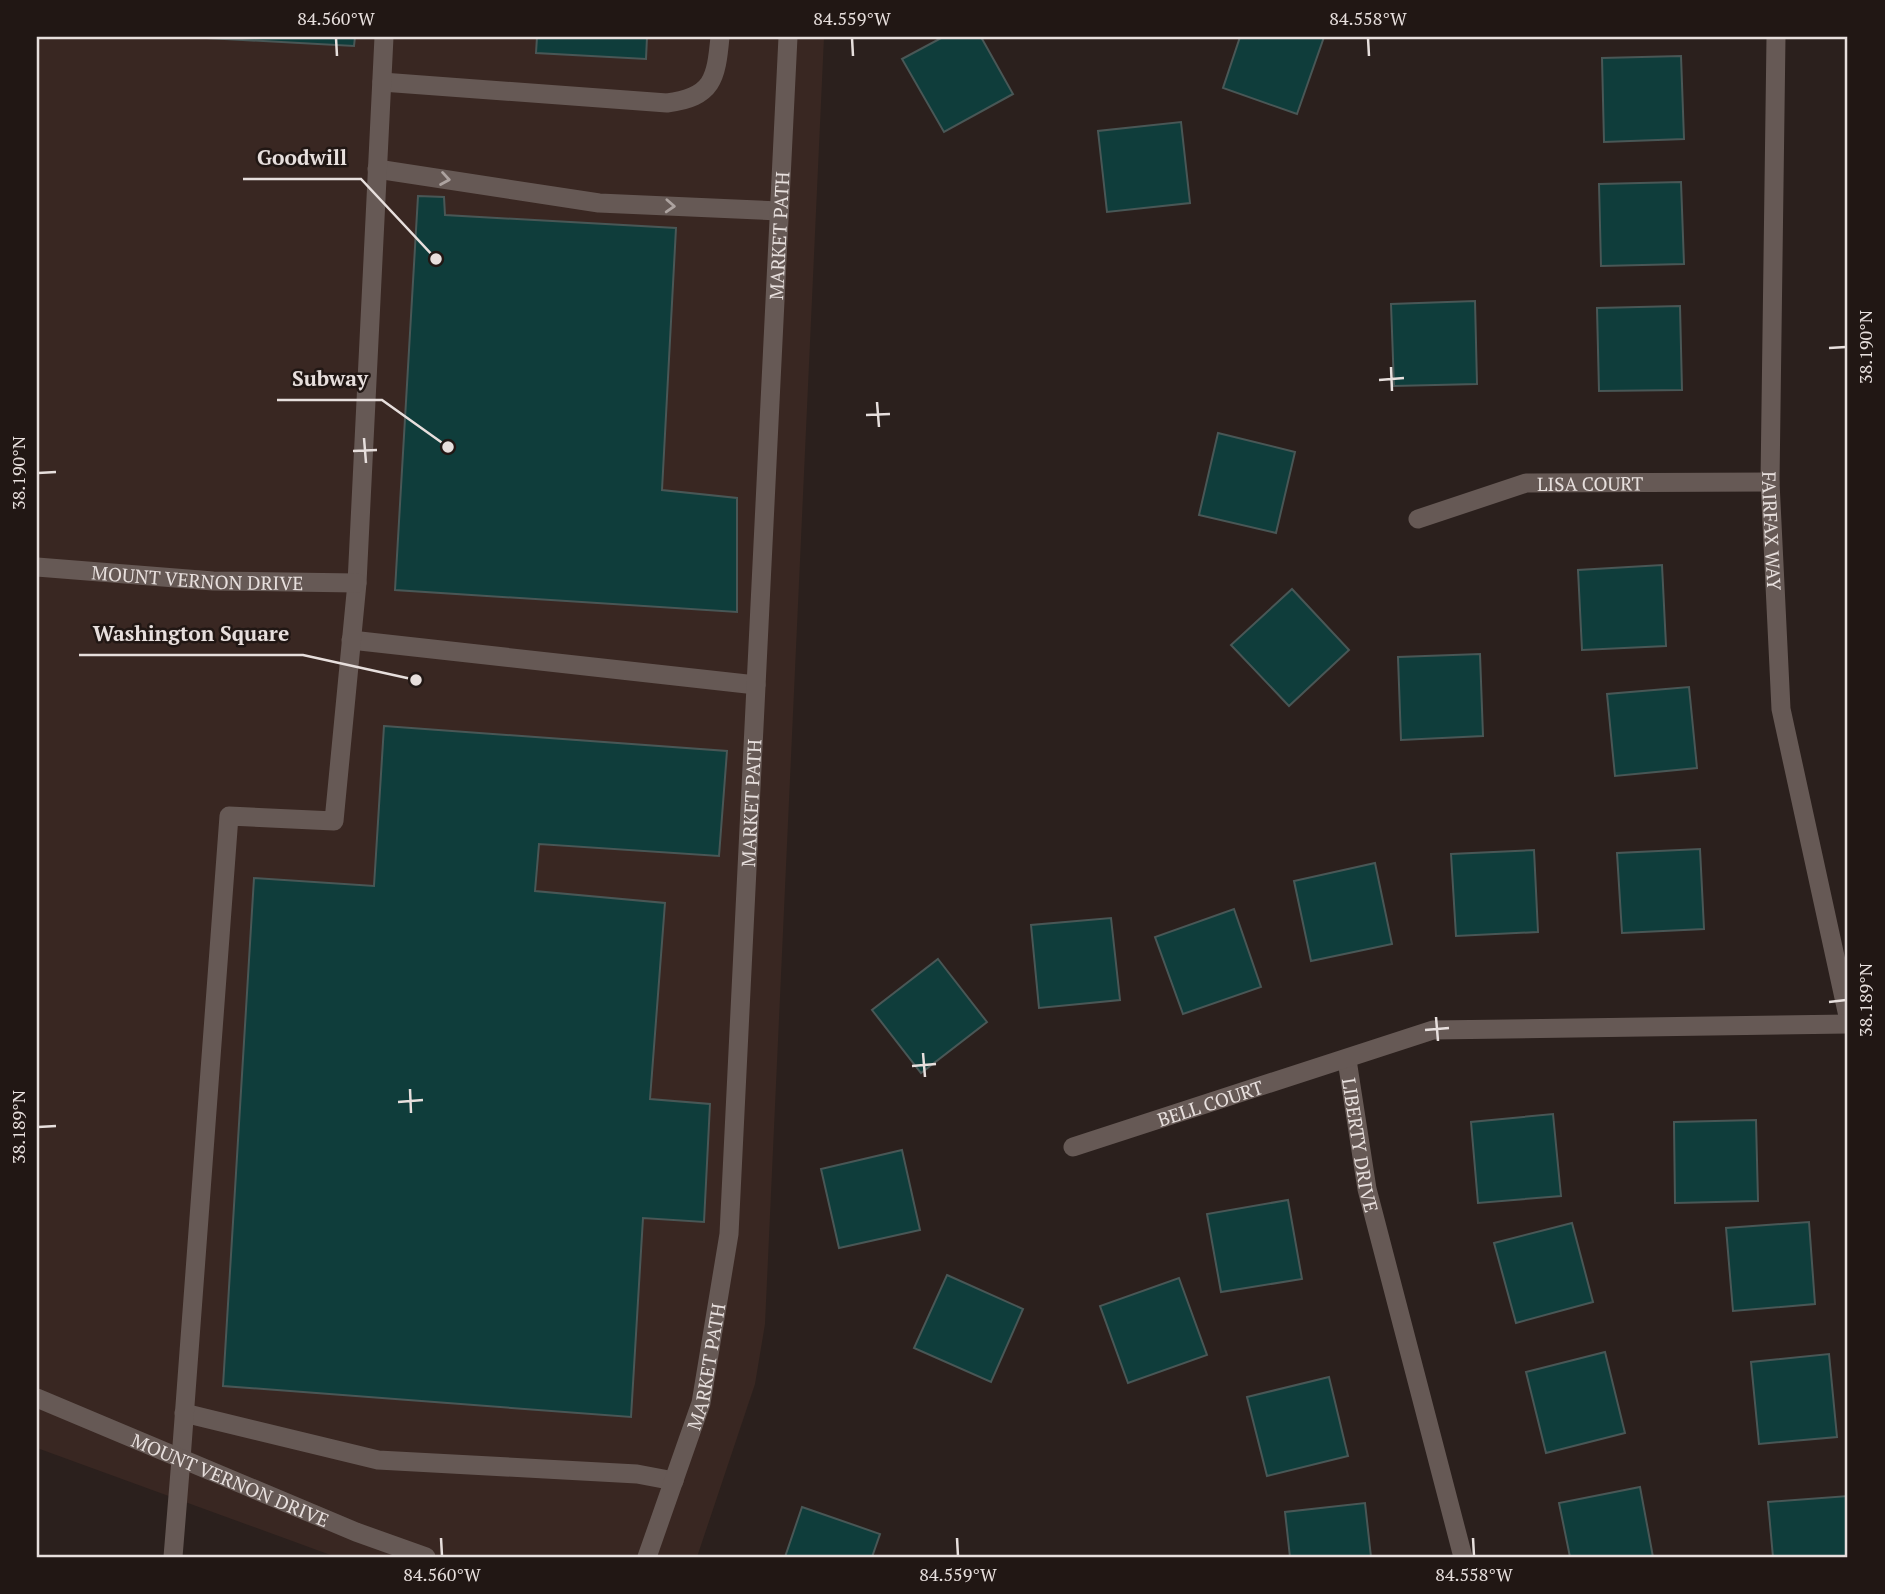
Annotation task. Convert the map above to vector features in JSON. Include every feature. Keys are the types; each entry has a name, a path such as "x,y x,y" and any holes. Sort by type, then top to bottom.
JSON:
{"street":[{"path":"173,1557 229,816 334,821 357,583 384,37"},
{"path":"382,82 667,103 688,100 707,87 717,71 720,37"},
{"name":"MARKET PATH","path":"647,1557 701,1403 729,1234 788,37"},
{"name":"FAIRFAX WAY","path":"1776,37 1770,482 1781,709 1848,1016"},
{"path":"377,169 599,203 779,211"},
{"name":"LISA COURT","path":"1418,519 1526,483 1770,482"},
{"name":"MOUNT VERNON DRIVE","path":"37,567 213,581 357,583"},
{"path":"351,640 756,685"},
{"name":"LIBERTY DRIVE","path":"1463,1557 1367,1189 1347,1060 1433,1030 1848,1024"},
{"name":"BELL COURT","path":"1073,1147 1347,1060"},
{"name":"MOUNT VERNON DRIVE","path":"37,1398 356,1532 426,1557"},
{"path":"184,1413 378,1460 637,1474 674,1481"}],"shaded area":[{"path":"37,37 824,37 765,1324 755,1384 697,1557 336,1557 37,1448"}],"building":[{"path":"188,37 355,37 354,46"},
{"path":"537,37 647,37 646,59 536,53"},
{"path":"943,37 981,37 1013,94 944,132 902,59"},
{"path":"1240,37 1324,37 1297,114 1223,88"},
{"path":"1681,56 1684,139 1604,142 1602,58"},
{"path":"1181,122 1190,203 1107,212 1098,131"},
{"path":"1681,182 1684,264 1601,266 1599,184"},
{"path":"418,196 444,197 445,215 676,228 662,490 737,498 737,612 395,590"},
{"path":"1475,301 1477,384 1394,386 1391,304"},
{"path":"1680,306 1682,390 1599,391 1597,308"},
{"path":"1218,433 1295,452 1276,533 1199,515"},
{"path":"1662,565 1666,646 1582,650 1578,570"},
{"path":"1292,589 1349,650 1289,706 1231,645"},
{"path":"1480,654 1483,736 1401,740 1398,657"},
{"path":"1689,687 1697,768 1615,776 1607,694"},
{"path":"384,726 727,751 719,856 539,844 535,891 665,903 650,1099 710,1104 704,1222 643,1218 631,1417 223,1386 254,878 374,886"},
{"path":"1700,849 1704,929 1622,933 1617,853"},
{"path":"1534,850 1538,932 1456,936 1451,854"},
{"path":"1375,863 1392,944 1311,961 1294,881"},
{"path":"1234,909 1261,987 1183,1014 1155,937"},
{"path":"1111,918 1120,1000 1039,1008 1031,925"},
{"path":"938,959 987,1022 921,1073 872,1010"},
{"path":"1553,1114 1561,1196 1478,1203 1471,1122"},
{"path":"1756,1120 1758,1201 1675,1203 1674,1122"},
{"path":"902,1150 920,1230 839,1248 821,1169"},
{"path":"1288,1200 1302,1279 1221,1292 1207,1214"},
{"path":"1809,1222 1815,1304 1733,1311 1726,1228"},
{"path":"1572,1223 1593,1302 1516,1323 1494,1243"},
{"path":"947,1275 1023,1309 991,1382 914,1348"},
{"path":"1179,1278 1207,1355 1128,1383 1100,1306"},
{"path":"1605,1352 1625,1433 1546,1453 1526,1372"},
{"path":"1829,1354 1837,1437 1759,1444 1751,1362"},
{"path":"1329,1377 1348,1456 1267,1476 1247,1397"},
{"path":"1640,1487 1653,1557 1570,1557 1559,1503"},
{"path":"1848,1496 1848,1557 1773,1557 1768,1502"},
{"path":"1365,1503 1371,1557 1290,1557 1285,1512"},
{"path":"802,1507 880,1534 872,1557 785,1557"}],"place":[{"name":"Goodwill","path":"436,259"},
{"name":"Subway","path":"448,447"},
{"name":"Washington Square","path":"416,680"}]}
